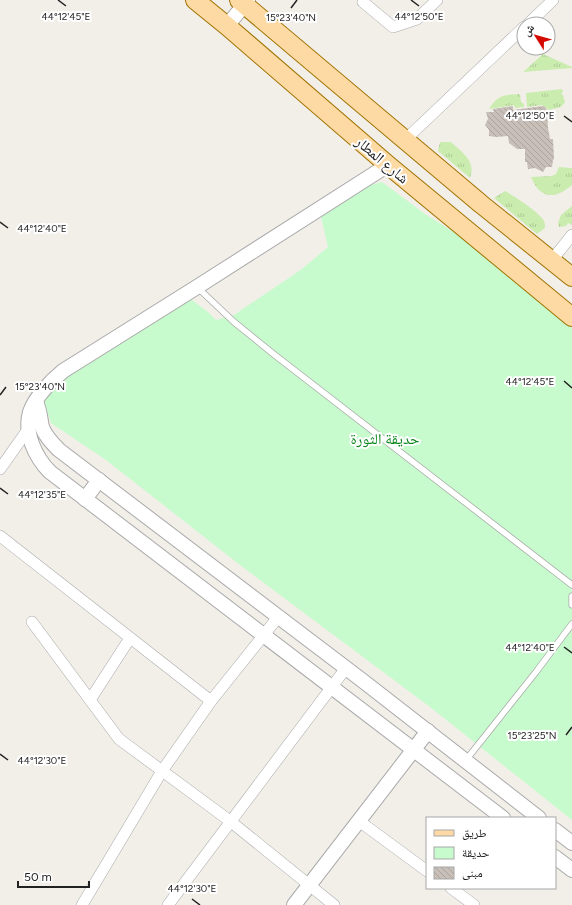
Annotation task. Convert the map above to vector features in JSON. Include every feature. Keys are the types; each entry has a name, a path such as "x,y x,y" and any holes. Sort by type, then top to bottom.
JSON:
{"main road":[{"name":"شارع المطار","path":"243,1 481,204 572,276"},
{"name":"شارع المطار","path":"206,3 227,26 388,165 572,317"}],"street":[{"path":"364,0 363,2 393,27 417,19 437,0"},
{"path":"536,16 553,0"},
{"path":"227,26 243,1"},
{"path":"405,140 516,35"},
{"path":"388,165 197,287 63,370 48,384 30,412 30,433 33,448 43,465 50,472 502,817"},
{"path":"552,260 572,235"},
{"path":"36,402 39,409 42,427 48,439 59,450 279,616 538,817"},
{"path":"30,433 45,433"},
{"path":"0,469 30,433"},
{"path":"85,499 99,480"},
{"path":"0,536 211,701"},
{"path":"82,905 162,771 211,701 279,616"},
{"path":"32,622 119,739 230,821 334,905"},
{"path":"90,700 130,638"},
{"path":"168,905 346,668"},
{"path":"294,905 428,731"},
{"path":"359,821 426,870"},
{"path":"556,831 572,844"},
{"path":"556,858 572,870"},
{"path":"452,889 474,905"}],"lane":[{"path":"197,287 234,322 276,356 572,585"},
{"path":"572,596 572,605"},
{"path":"466,761 572,624"}],"green space":[{"path":"541,56 547,56 572,67 572,68 523,72"},
{"path":"562,89 563,92 561,94 563,95 565,102 561,107 549,110 542,105 527,107 526,93"},
{"path":"520,94 521,102 524,104 524,107 515,108 514,105 489,109 496,100 502,96"},
{"path":"440,142 451,142 467,157 470,162 472,172 470,178 438,151"},
{"path":"559,167 572,168 572,185 566,190 554,195 543,193 539,190 531,177 552,176 556,174"},
{"name":"حديقة الثورة","path":"382,182 425,214 460,236 572,328 572,820 430,707 240,565 106,460 51,423 44,401 57,383 178,305 192,300 216,320 234,315 302,269 328,247 321,217 363,187"},
{"path":"505,191 532,209 542,218 545,228 537,234 494,198"},
{"path":"572,206 572,225 568,223 566,226 559,227 558,223 561,215"}],"building":[{"path":"513,106 513,110 543,106 547,110 550,139 553,139 554,159 552,167 546,167 543,172 535,168 528,169 527,162 525,162 525,149 517,149 509,143 508,136 489,136 489,130 485,125 488,119 486,112 494,112 493,109"}]}
